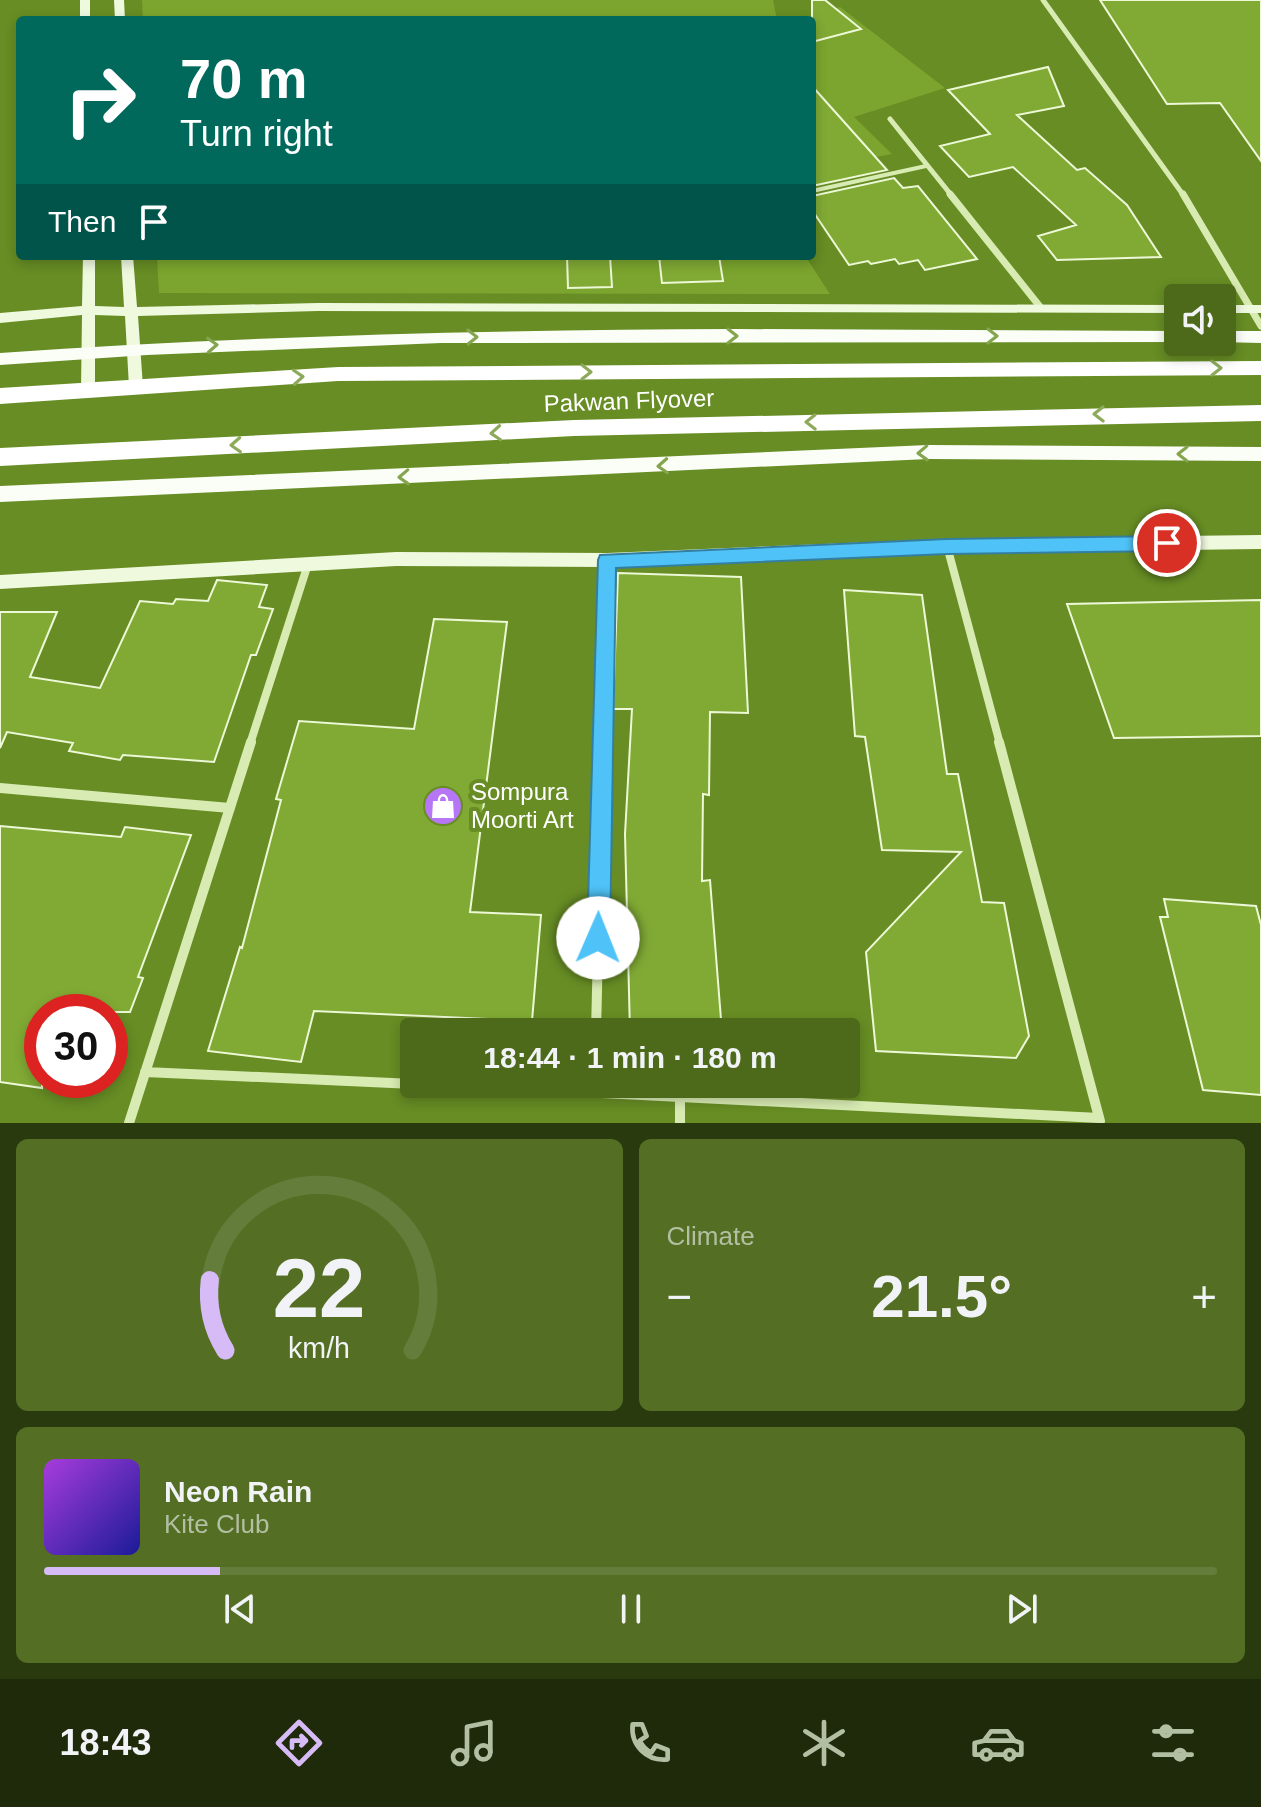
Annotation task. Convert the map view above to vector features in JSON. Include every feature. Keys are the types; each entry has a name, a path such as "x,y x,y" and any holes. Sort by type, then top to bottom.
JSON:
{"highway":[{"name":"Pakwan Flyover","path":"0,396 338,374 1261,368"},
{"name":"Pakwan Flyover","path":"0,457 574,428 1261,413"}],"main road":[{"path":"0,359 401,338 1164,337"},
{"path":"1236,337 1261,337"},
{"path":"0,494 195,484 467,476 928,452 1261,454"}],"street":[{"path":"1043,0 1183,194 1256,309 1261,326"},
{"path":"890,119 1041,308"},
{"path":"88,389 89,260"},
{"path":"127,260 136,387"},
{"path":"0,318 90,310 129,312 318,307 1164,309"},
{"path":"0,582 396,559 607,560 947,546 1261,542"},
{"path":"715,1098 1100,1120 947,546"},
{"path":"596,1018 607,560"},
{"path":"129,1123 308,564"},
{"path":"0,788 230,808"},
{"path":"145,1072 400,1083"},
{"path":"680,1098 680,1123"}],"lane":[{"path":"816,190 926,166"}],"green space":[{"path":"142,0 773,0 776,16 143,16"},
{"path":"840,7 945,88 854,117 892,154 816,168 816,16 809,16"},
{"path":"157,260 808,260 830,294 159,293"}],"building":[{"path":"812,0 825,0 861,29 816,41 816,16 812,16"},
{"path":"1100,0 1261,0 1261,161 1220,103 1167,104"},
{"path":"1048,67 1064,106 1017,115 1077,170 1085,168 1127,205 1161,257 1057,260 1038,236 1076,225 1013,167 969,177 940,146 990,134 948,90"},
{"path":"816,90 887,170 816,185"},
{"path":"894,178 903,188 918,186 977,259 925,270 918,260 899,264 895,259 849,265 816,216 816,195"},
{"path":"567,260 610,260 612,287 568,288"},
{"path":"659,260 720,260 723,281 662,283"},
{"path":"618,573 741,577 748,713 710,712 709,795 703,794 702,881 710,880 721,1018 630,1018 625,834 632,709 613,709"},
{"path":"217,580 267,585 259,607 273,609 256,655 251,655 214,762 123,755 120,760 69,751 73,743 7,732 0,748 0,612 57,612 30,677 100,688 140,601 173,604 176,599 208,601"},
{"path":"844,590 922,595 947,774 958,774 982,902 1004,903 1029,1036 1016,1058 876,1051 866,952 961,852 882,850 865,737 855,736"},
{"path":"1261,600 1261,736 1114,738 1067,604"},
{"path":"434,619 507,622 470,912 541,915 532,1018 314,1011 301,1062 208,1051 242,948 281,800 276,799 299,721 414,729"},
{"path":"0,826 121,837 125,827 191,835 138,977 143,978 130,1012 128,994 24,994 24,1085 0,1082"},
{"path":"1164,899 1256,906 1261,925 1261,1095 1203,1090 1160,917 1168,917"}],"place":[{"name":"Sompura Moorti Art","path":"443,806"}],"route":[{"path":"598,938 607,560 947,546 1167,543"}]}
